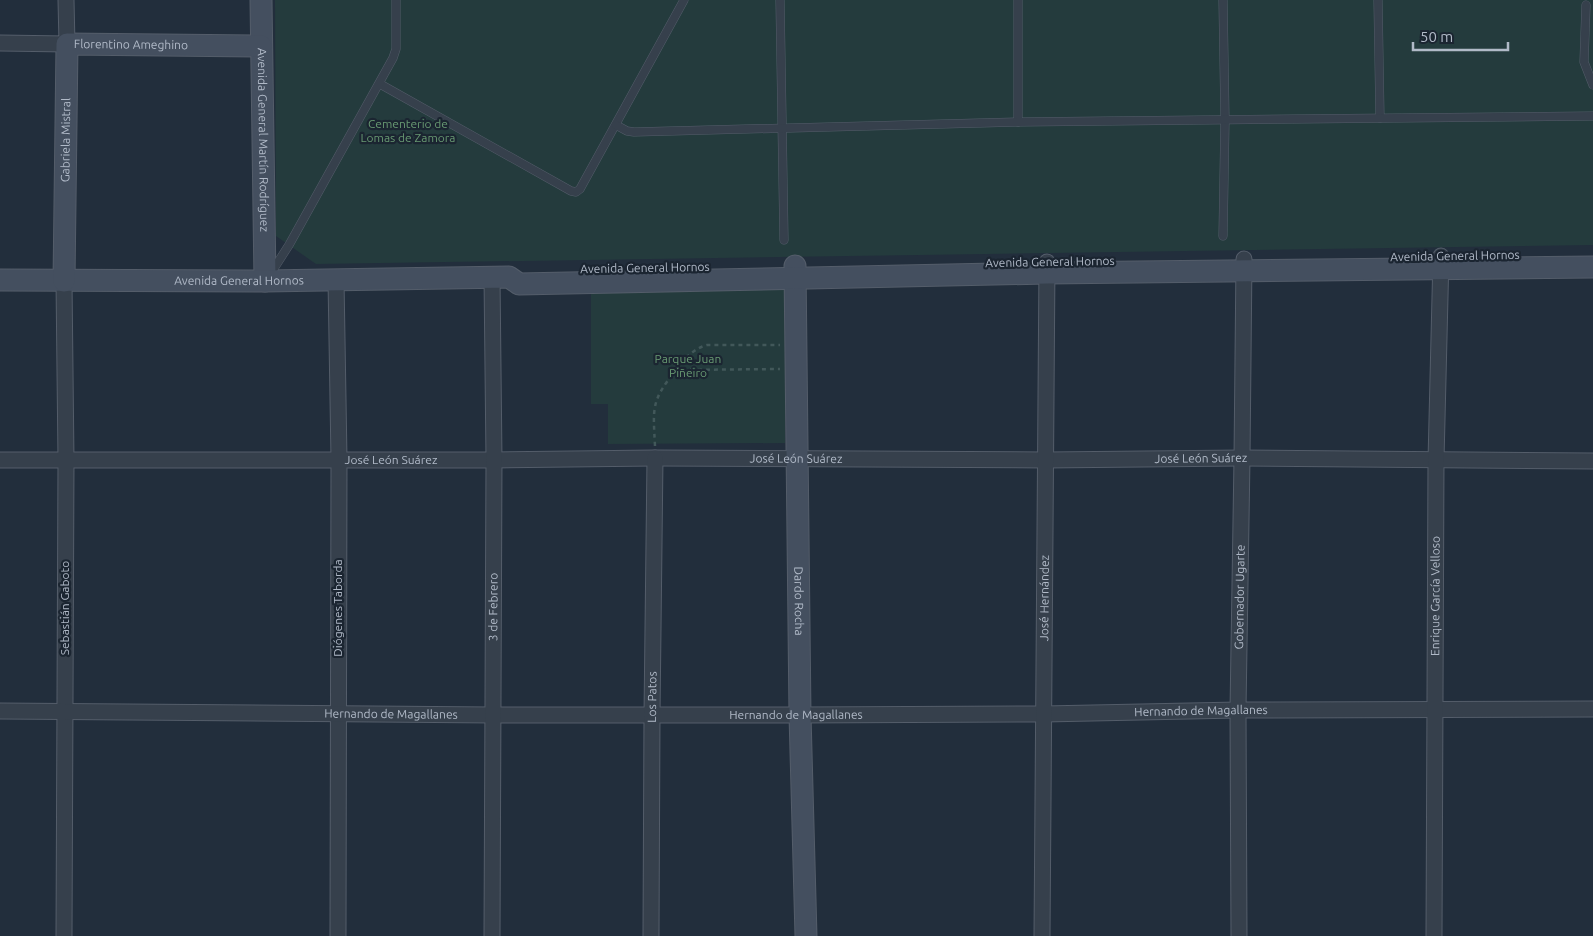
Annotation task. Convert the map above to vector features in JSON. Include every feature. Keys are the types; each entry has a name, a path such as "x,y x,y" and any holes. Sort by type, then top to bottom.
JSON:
{"main road":[{"name":"Avenida General Martín Rodríguez","path":"260,0 265,281"},
{"name":"Florentino Ameghino","path":"67,44 262,46"},
{"name":"Gabriela Mistral","path":"64,280 67,44"},
{"name":"Avenida General Hornos","path":"0,280 265,281 500,277 518,284 795,272 1441,262 1593,253"},
{"name":"Avenida General Hornos","path":"1441,262 1593,267"},
{"name":"Dardo Rocha","path":"795,272 800,715 806,936"}],"street":[{"name":"Gabriela Mistral","path":"66,0 67,44"},
{"name":"Florentino Ameghino","path":"0,43 67,44"},
{"name":"Enrique García Velloso","path":"1434,936 1436,460 1441,262"},
{"name":"Gobernador Ugarte","path":"1239,936 1238,710 1244,265"},
{"name":"José Hernández","path":"1042,936 1047,267"},
{"name":"3 de Febrero","path":"492,936 494,460 500,277"},
{"name":"Sebastián Gaboto","path":"64,280 66,461 64,936"},
{"name":"Diógenes Taborda","path":"336,280 338,936"},
{"name":"José León Suárez","path":"0,460 494,460 655,458 1046,460 1242,458 1593,461"},
{"name":"Los Patos","path":"651,936 655,458"},
{"name":"Hernando de Magallanes","path":"0,711 493,715 800,715 1044,714 1238,710 1593,709"}],"lane":[{"path":"265,281 289,245 393,58 396,49 396,0"},
{"path":"380,84 571,191 576,192 580,189 684,0"},
{"path":"780,0 784,240"},
{"path":"1018,0 1018,122"},
{"path":"1223,0 1224,236"},
{"path":"1378,0 1380,118"},
{"path":"1586,5 1584,62 1593,85"},
{"path":"616,125 627,131 634,132 1018,122 1593,116"}],"path":[{"path":"655,458 653,412 655,402 667,381 691,352 707,345 797,345"},
{"path":"676,370 797,369"}],"green space":[{"name":"Cementerio de Lomas de Zamora","path":"275,0 1593,0 1593,245 316,264 276,236"},
{"name":"Parque Juan Piñeiro","path":"591,289 785,289 785,443 608,444 608,404 591,404"}]}
